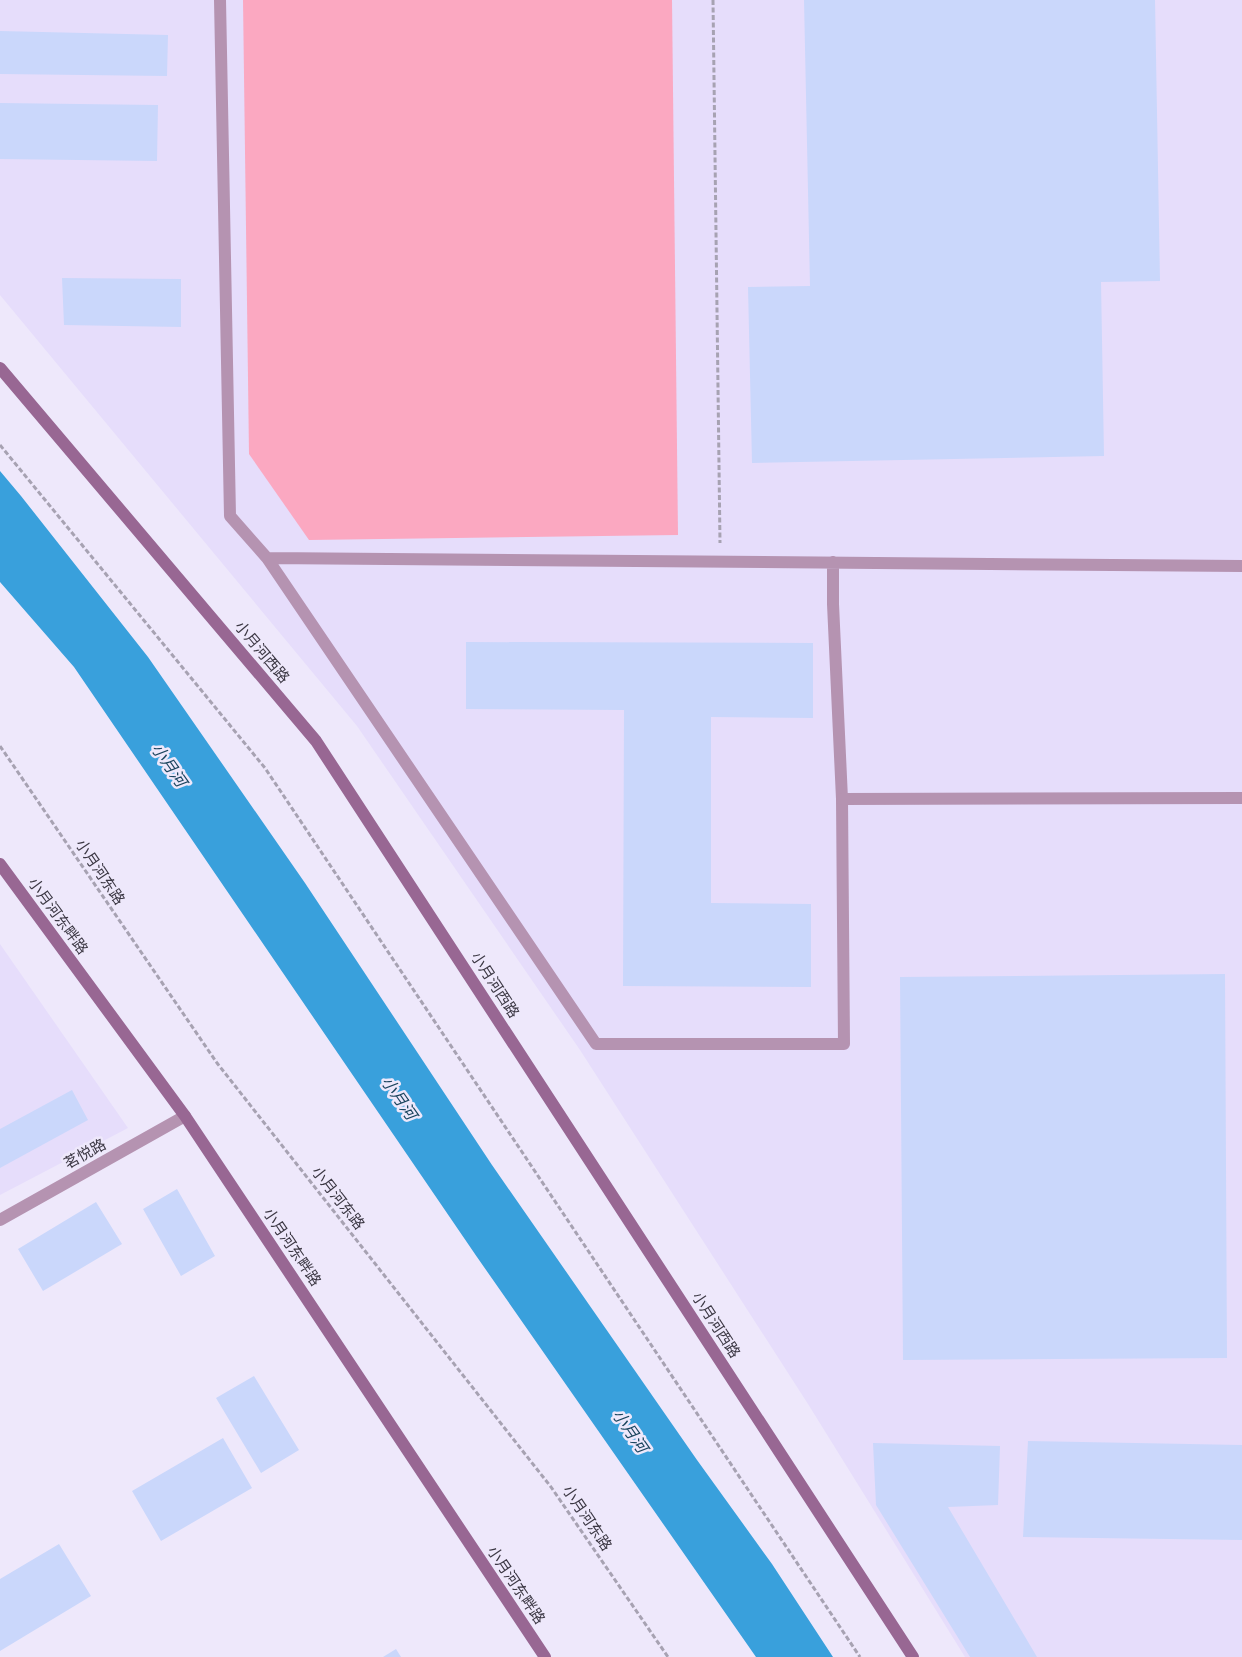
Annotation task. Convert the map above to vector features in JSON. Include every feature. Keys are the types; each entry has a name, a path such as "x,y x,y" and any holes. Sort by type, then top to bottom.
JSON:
{"street":[{"path":"220,0 230,516 267,558 596,1044 844,1044 842,799 833,604 834,562"},
{"name":"小月河西路","path":"0,368 316,741 913,1657"},
{"path":"267,558 1242,566"},
{"path":"842,799 1242,798"},
{"name":"小月河东畔路","path":"0,864 185,1116 545,1657"},
{"name":"茗悦路","path":"0,1220 185,1116"}],"path":[{"path":"713,0 720,561"},
{"path":"0,445 266,768 860,1657"},
{"name":"小月河东路","path":"0,746 217,1063 551,1486 668,1657"}],"shaded area":[{"path":"0,0 1242,0 1242,1657 965,1657 808,1404 580,1050 357,726 0,295"},
{"path":"243,0 672,0 678,535 309,540 249,454"},
{"path":"0,944 128,1128 0,1195"}],"water":[{"name":"小月河","path":"0,471 148,657 305,883 492,1165 697,1460 772,1564 833,1657 756,1657 477,1257 74,667 0,582"}],"building":[{"path":"804,0 1155,0 1160,281 1101,282 1104,456 752,463 748,287 810,286"},
{"path":"0,31 168,35 167,76 0,74"},
{"path":"0,103 158,105 157,161 0,159"},
{"path":"62,278 181,279 181,327 64,325"},
{"path":"466,642 813,643 813,718 711,717 711,903 811,904 811,987 623,986 624,710 466,709"},
{"path":"1225,974 1227,1358 903,1360 900,977"},
{"path":"72,1090 88,1120 0,1168 0,1129"},
{"path":"177,1189 215,1256 181,1276 143,1209"},
{"path":"96,1202 122,1244 43,1291 18,1249"},
{"path":"254,1376 299,1450 261,1473 216,1398"},
{"path":"223,1438 252,1488 161,1541 132,1491"},
{"path":"1028,1441 1242,1445 1242,1540 1023,1537"},
{"path":"873,1443 1000,1446 998,1505 948,1507 1037,1657 970,1657 876,1505"},
{"path":"59,1544 91,1596 0,1651 0,1579"},
{"path":"396,1649 401,1657 383,1657"}]}
